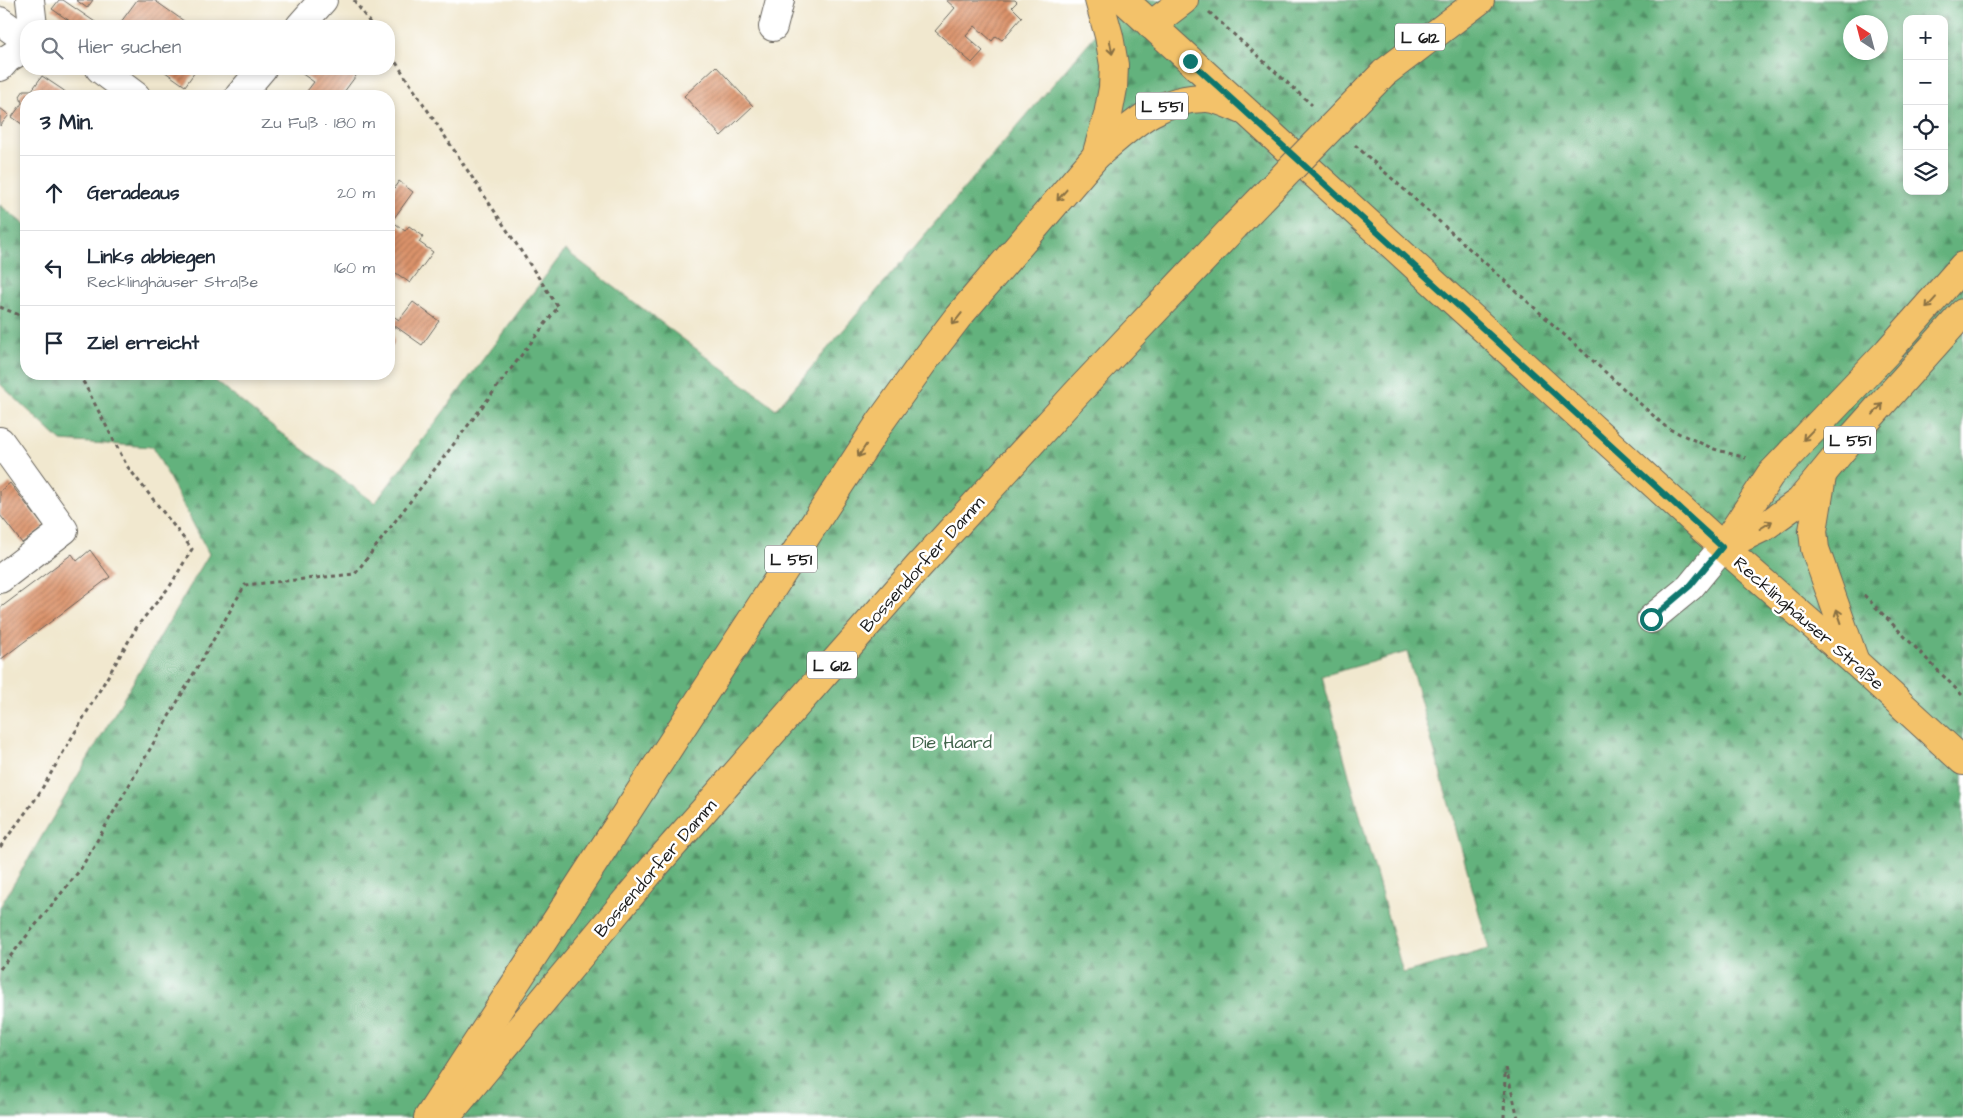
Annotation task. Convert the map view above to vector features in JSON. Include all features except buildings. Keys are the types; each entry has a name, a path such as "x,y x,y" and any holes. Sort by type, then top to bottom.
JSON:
{"main road":[{"name":"L 551","path":"1096,156 1108,115 1114,64 1109,36 1099,0"},
{"name":"Recklinghäuser Straße","path":"1124,0 1722,547 1855,662 1963,761"},
{"name":"L 612","path":"1384,73 1456,0"},
{"path":"1384,73 1480,0"},
{"path":"1151,25 1194,3"},
{"name":"Bossendorfer Damm","path":"445,1118 654,867 918,567 1068,402 1384,73"},
{"name":"L 551","path":"428,1118 881,421 958,317 1096,156 1132,125 1150,112 1169,103 1207,98 1243,110"},
{"name":"L 551","path":"1722,547 1770,475 1888,351 1963,266"},
{"name":"L 551","path":"1722,547 1764,527 1800,501 1822,472 1963,313"},
{"name":"L 551","path":"1822,472 1813,531 1815,549 1855,662"}],"street":[{"path":"30,0 32,20"},
{"path":"305,20 323,0"},
{"path":"773,27 780,0"},
{"path":"0,21 20,36"},
{"path":"0,66 20,51"},
{"path":"108,75 128,90"},
{"path":"244,90 257,75"},
{"path":"0,441 64,530 0,579"},
{"path":"1651,619 1690,586 1722,547"}],"path":[{"path":"354,0 368,20"},
{"path":"1194,3 1313,107"},
{"path":"0,970 80,870 245,585 355,574 558,307 395,61"},
{"path":"1350,140 1667,428 1714,449 1754,460 1770,475"},
{"path":"0,307 20,315"},
{"path":"0,847 37,797 138,626 170,586 192,549 127,466 82,380"},
{"path":"1860,591 1942,677 1963,696"},
{"path":"1504,1118 1506,1068 1518,1118"}],"green space":[{"name":"Die Haard","path":"1125,0 1963,0 1963,1118 0,1118 0,907 209,554 153,447 61,441 0,384 0,205 20,221 20,380 214,380 270,425 375,503 565,250 776,409","holes":["1407,652 1489,949 1403,973 1322,676"]}],"route":[{"path":"1190,61 1722,547 1690,586 1651,619"}]}
